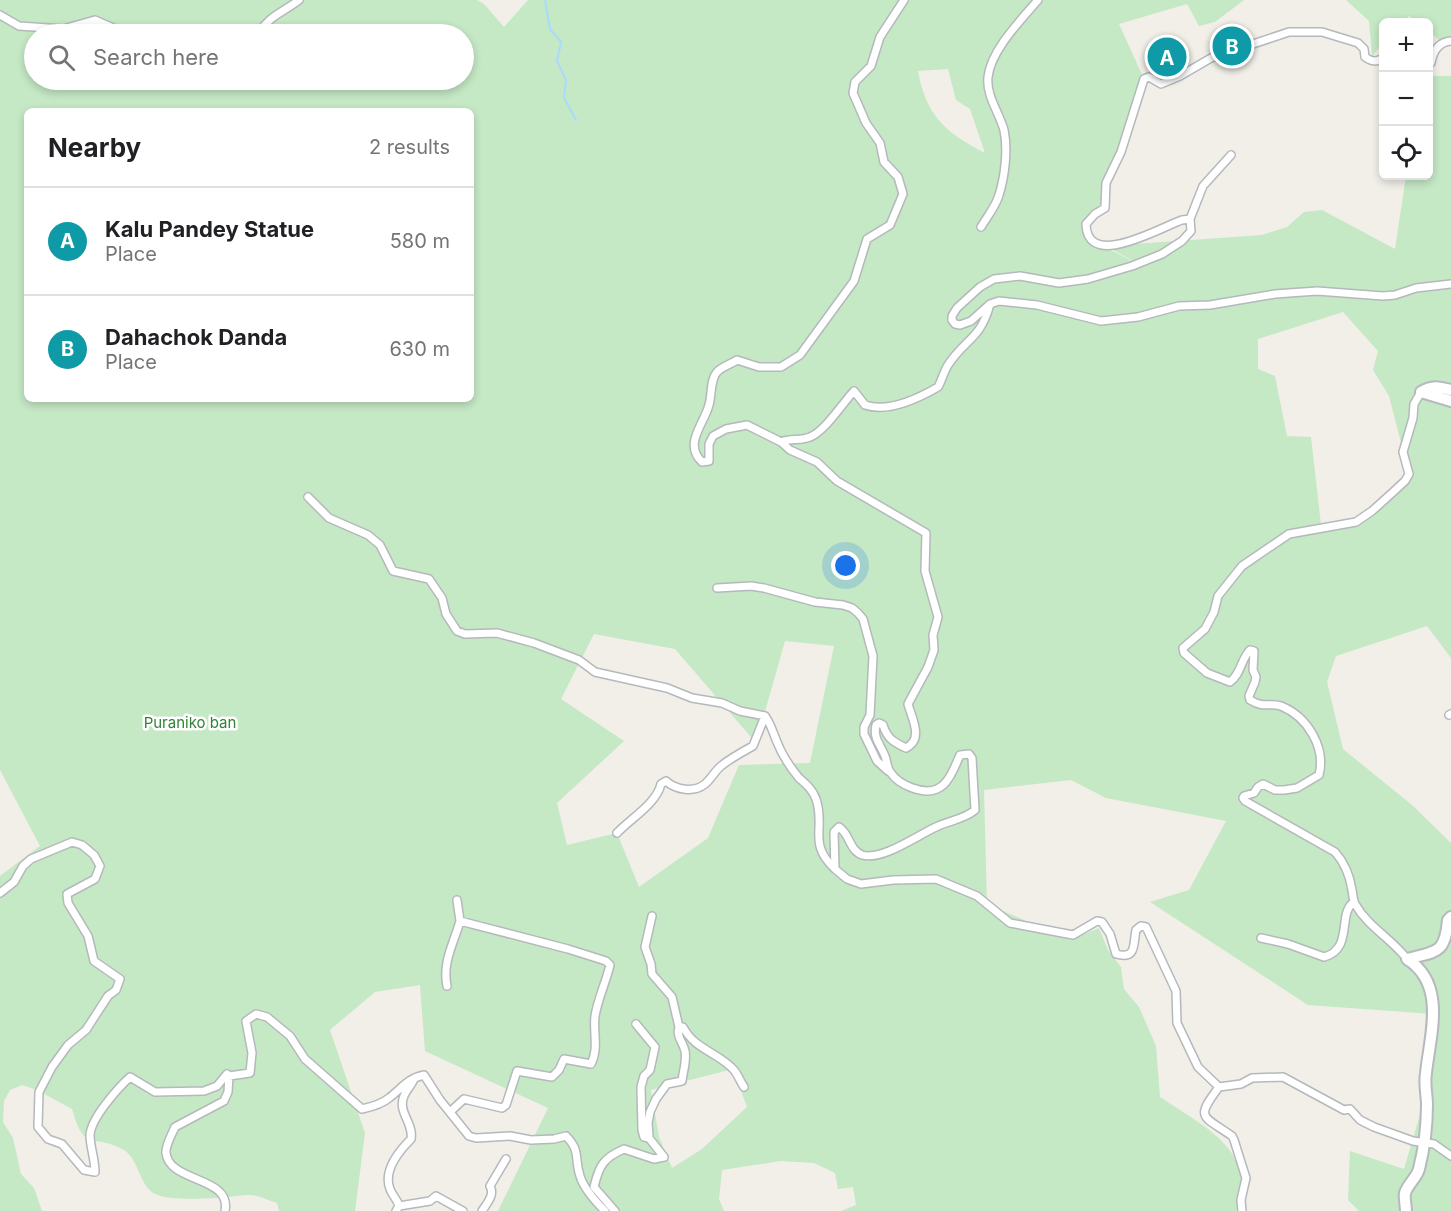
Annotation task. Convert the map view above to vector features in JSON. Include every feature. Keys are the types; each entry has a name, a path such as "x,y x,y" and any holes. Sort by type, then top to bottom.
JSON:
{"street":[{"path":"265,24 275,14 299,0"},
{"path":"890,772 876,739 876,725 883,724 886,734 893,742 906,748 915,740 917,734 908,704 928,667 934,650 933,635 938,617 925,571 926,533 837,481 817,462 790,450 781,442 747,425 726,429 713,436 709,444 709,461 702,462 698,458 694,442 697,429 709,407 714,376 718,370 737,360 759,367 781,367 800,355 854,281 867,239 890,225 903,194 898,177 884,162 880,143 866,123 853,93 855,82 871,66 880,38 904,0"},
{"path":"981,227 999,196 1005,162 1004,131 988,88 988,75 994,58 1009,34 1038,0"},
{"path":"0,15 19,26 24,26"},
{"path":"81,24 95,20 104,24"},
{"path":"1190,219 1182,219 1115,246 1101,246 1090,239 1086,231 1086,224 1105,207 1106,183 1121,152 1144,79 1149,77 1161,84 1211,58 1289,32 1322,32 1358,43 1364,49 1365,57 1372,61 1379,60"},
{"path":"1433,56 1440,45 1451,41"},
{"path":"1232,155 1207,180 1190,219 1191,231 1182,241 1162,254 1132,266 1071,282 1059,283 1020,276 986,282 957,308 952,320 955,324 960,325 971,321 990,304 999,301 1037,305 1101,321 1137,317 1179,306 1209,305 1275,294 1317,291 1383,296 1395,295 1416,288 1451,284"},
{"path":"781,442 807,438 821,431 854,391 865,405 879,406 899,404 938,387 947,367 986,320 990,304"},
{"path":"1406,1211 1405,1193 1419,1170 1424,1142 1427,1103 1425,1076 1432,1041 1432,999 1429,985 1415,964 1362,915 1354,902 1343,860 1335,852 1243,798 1254,793 1263,784 1275,790 1297,788 1319,775 1322,756 1318,743 1308,728 1292,712 1275,705 1260,706 1250,700 1249,696 1256,677 1253,670 1254,651 1250,650 1246,654 1235,679 1230,682 1207,673 1184,654 1183,648 1205,629 1214,612 1218,596 1242,566 1289,534 1356,522 1372,511 1405,481 1408,474 1403,452 1413,418 1414,404 1421,392 1428,388 1437,386 1451,390"},
{"path":"1421,392 1451,400"},
{"path":"308,497 329,518 368,535 380,545 393,571 429,579 442,598 451,624 457,631 465,634 497,633 534,643 579,660 595,672 667,688 692,698 722,703 740,711 765,716 773,729 782,753 794,772 808,785 816,798 819,843 823,855 847,879 861,884 893,880 936,879 977,896 1010,923 1073,935 1097,921 1102,922 1110,934 1116,954 1122,956 1130,954 1134,948 1136,930 1141,926 1146,927 1176,991 1177,1023 1198,1067 1219,1087"},
{"path":"717,588 751,586 764,588 815,602 843,605 858,613 863,619 873,662 870,715 864,727 864,734 878,761 906,786 935,790 948,779 960,755 969,754 972,758 975,810 896,848 867,856 853,849 845,832 839,827 834,832 835,869"},
{"path":"617,833 628,821 639,815 666,781 673,787 683,789 703,786 719,768 737,754 753,746 765,716"},
{"path":"0,893 14,882 23,866 31,858 72,842 82,845 94,855 100,866 95,879 67,894 68,903 88,936 94,961 120,979 116,990 108,996 86,1030 68,1045 58,1058 39,1092 38,1127 48,1139 62,1144 84,1170 95,1172 90,1132 101,1111 117,1089 130,1077 155,1092 204,1091 217,1086 227,1074 230,1076 249,1073 252,1053 246,1021 256,1014 267,1017 290,1036 305,1059 362,1109 388,1100 402,1085 424,1075 440,1100 469,1136 476,1138 510,1136 531,1140 566,1136 573,1141 580,1176 593,1200 605,1211"},
{"path":"447,986 444,974 447,959 460,921 457,900"},
{"path":"1261,938 1288,944 1324,957 1329,956 1343,939 1347,912 1350,904 1354,902"},
{"path":"649,1138 650,1112 667,1084 682,1081 686,1060 678,1035 679,1027 672,997 652,974 645,947 652,916"},
{"path":"1407,959 1435,953 1443,945 1448,920 1451,917"},
{"path":"451,1111 464,1100 502,1108 506,1105 517,1071 552,1077 559,1070 564,1059 591,1064 597,1038 595,1019 610,965 606,961 568,949 460,921"},
{"path":"615,1211 594,1187 599,1167 615,1153 624,1149 654,1159 663,1156 649,1138 644,1137 642,1130 641,1087 644,1076 650,1070 656,1047 636,1024"},
{"path":"679,1027 683,1027 691,1040 716,1055 733,1069 744,1087"},
{"path":"225,1211 226,1205 220,1191 179,1171 169,1162 165,1152 175,1127 224,1101 230,1076"},
{"path":"416,1077 404,1095 402,1103 403,1113 410,1124 411,1139 399,1151 388,1179 391,1191 397,1199 398,1208 430,1201 436,1196 463,1211"},
{"path":"1242,1211 1241,1200 1246,1178 1234,1140 1232,1136 1206,1118 1203,1111 1219,1087 1241,1084 1252,1078 1283,1077 1344,1110 1350,1109 1360,1120 1374,1128 1440,1147 1451,1156"},
{"path":"482,1211 492,1196 490,1186 506,1159"}],"green space":[{"name":"Puraniko ban","path":"0,0 477,0 484,4 504,27 528,0 1244,0 1215,22 1199,26 1187,4 1119,24 1144,79 1106,183 1105,208 1086,224 1090,239 1151,271 1106,246 1262,235 1287,227 1304,212 1322,210 1395,249 1405,180 1433,180 1433,76 1451,76 1451,658 1427,626 1336,656 1327,682 1343,749 1412,805 1451,843 1451,1211 1359,1211 1348,1200 1350,1151 1404,1169 1421,1111 1433,1014 1308,1005 1150,902 1189,890 1226,821 1106,798 1071,780 984,790 987,904 1070,940 1099,928 1108,950 1121,967 1124,989 1139,1007 1156,1046 1160,1097 1208,1129 1229,1149 1236,1160 1241,1182 1237,1211 841,1211 856,1205 853,1187 838,1189 835,1173 814,1163 781,1161 722,1170 719,1199 724,1211 498,1211 548,1108 425,1051 420,985 375,992 330,1030 365,1133 355,1211 279,1211 277,1203 250,1195 198,1199 160,1196 148,1188 129,1154 113,1145 86,1137 81,1132 72,1109 37,1090 22,1085 10,1090 4,1101 3,1122 13,1138 21,1174 34,1188 42,1211 0,1211 0,876 40,846 0,770","holes":["948,69 956,100 970,109 985,153 949,130 932,111 926,100 918,71","1343,312 1378,351 1373,370 1389,396 1409,474 1356,522 1321,525 1311,437 1287,436 1275,376 1258,369 1258,339","594,634 675,649 756,743 785,641 834,646 810,763 739,765 708,838 639,887 617,833 567,845 557,803 624,741 561,699","733,1069 747,1107 702,1149 672,1168 659,1137 651,1090"]},
{"path":"1346,0 1451,0 1451,43 1443,43 1433,35 1433,18 1409,16 1407,18 1379,18 1379,48 1372,56 1369,21"}],"waterway":[{"path":"545,0 550,29 561,42 557,61 566,80 564,98 576,120"}],"place":[{"name":"Dahachok Danda","path":"1232,46"},
{"name":"Kalu Pandey Statue","path":"1167,57"}]}
